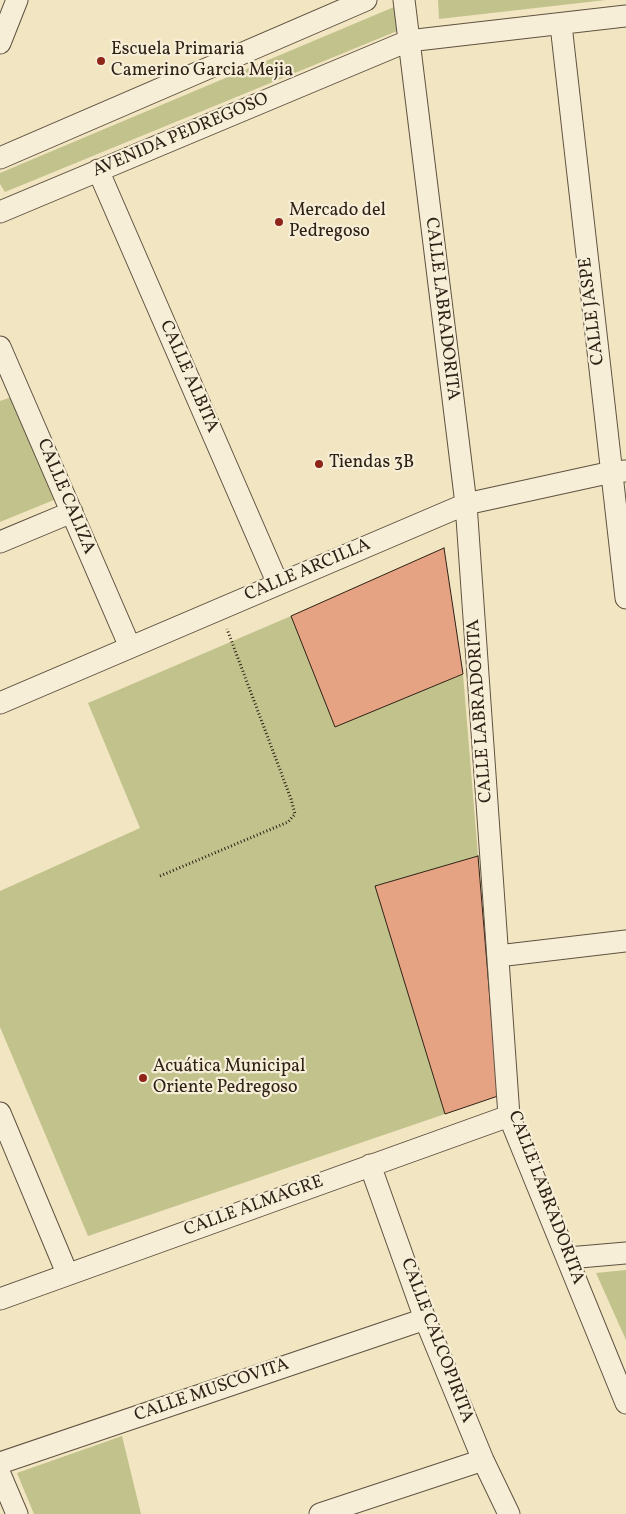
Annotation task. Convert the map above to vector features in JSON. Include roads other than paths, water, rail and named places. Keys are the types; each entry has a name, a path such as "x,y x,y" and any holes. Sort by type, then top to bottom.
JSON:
{"street":[{"path":"0,43 17,0"},
{"path":"0,158 366,0"},
{"name":"CALLE LABRADORITA","path":"404,0 466,504 509,1116 626,1403"},
{"name":"AVENIDA PEDREGOSO","path":"0,212 408,41 561,25 626,16"},
{"name":"CALLE JASPE","path":"561,25 619,471 626,598"},
{"name":"CALLE ALBITA","path":"98,170 278,584"},
{"name":"CALLE CALIZA","path":"0,347 5,372 72,512 130,647"},
{"name":"CALLE ARCILLA","path":"0,703 466,504 619,471"},
{"path":"0,542 72,512"},
{"path":"498,956 626,941"},
{"path":"0,1113 67,1273"},
{"name":"CALLE ALMAGRE","path":"0,1299 67,1273 509,1116"},
{"name":"CALLE CALCOPIRITA","path":"370,1166 425,1319 483,1460 509,1514"},
{"path":"568,1258 626,1253"},
{"name":"CALLE MUSCOVITA","path":"0,1463 425,1319"},
{"path":"320,1514 483,1460"},
{"path":"0,1474 17,1514"}],"place":[{"name":"Escuela Primaria Camerino Garcia Mejia","path":"101,61"},
{"name":"Mercado del Pedregoso","path":"279,222"},
{"name":"Tiendas 3B","path":"319,464"},
{"name":"Acuática Municipal Oriente Pedregoso","path":"143,1078"}]}
